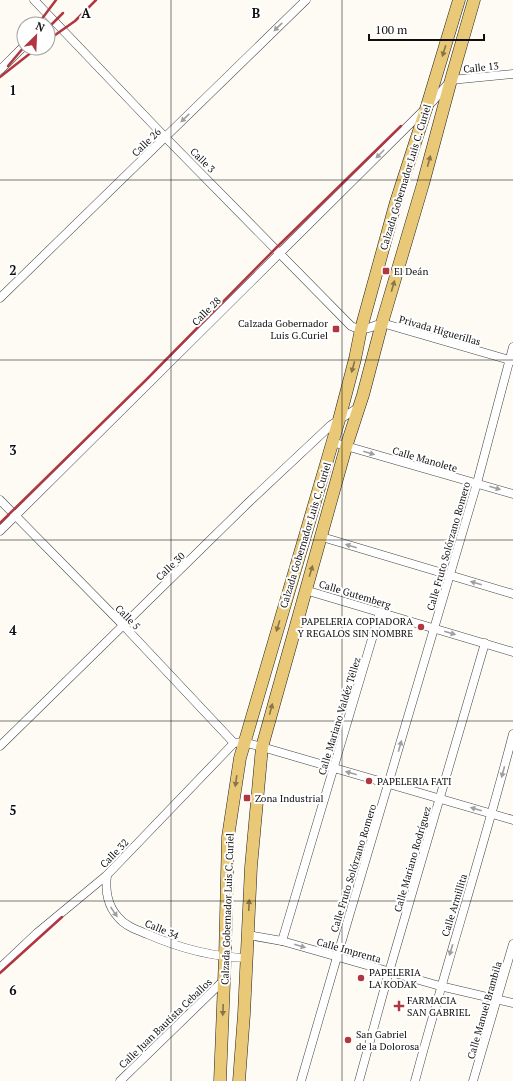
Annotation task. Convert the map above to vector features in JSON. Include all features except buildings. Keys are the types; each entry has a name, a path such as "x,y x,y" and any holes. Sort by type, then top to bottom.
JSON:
{"main road":[{"name":"Calzada Gobernador Luis C. Curiel","path":"220,1081 225,979 228,837 240,758 238,742 339,420 355,359 361,329 396,202 459,0"},
{"name":"Calzada Gobernador Luis C. Curiel","path":"239,1081 244,1014 251,867 262,747 305,590 322,537 346,447 359,407 423,184 474,0"}],"street":[{"name":"Calle 3","path":"34,0 45,16"},
{"name":"Calle 26","path":"0,298 306,0"},
{"name":"Calle 3","path":"56,28 351,326 361,329"},
{"path":"0,70 16,54"},
{"name":"Calle 13","path":"451,80 513,74"},
{"name":"Calle 28","path":"0,531 427,106 451,80"},
{"path":"361,329 367,329 382,323"},
{"name":"Privada Higuerillas","path":"382,323 511,361"},
{"name":"Calle Fruto Solórzano Romero","path":"301,1081 477,483 511,361 513,348"},
{"name":"Calle 30","path":"0,746 249,502 331,425 359,407"},
{"name":"Calle Manolete","path":"332,442 513,494"},
{"name":"Calle 5","path":"0,500 238,742"},
{"path":"322,537 513,594"},
{"name":"Calle Gutemberg","path":"305,590 513,652"},
{"name":"Calle Mariano Valdéz Téllez","path":"282,941 380,612"},
{"name":"Calle Mariano Rodríguez","path":"359,1081 389,972 485,643"},
{"name":"Calle Armillita","path":"415,1081 440,986 492,814 513,734"},
{"path":"238,742 262,747 513,820"},
{"name":"Calle 32","path":"0,968 37,933 107,875 238,742"},
{"name":"Calle 34","path":"107,875 106,890 108,902 119,919 130,926 167,943 187,950 225,957 247,958"},
{"name":"Calle Imprenta","path":"248,935 282,941 440,986 513,1003"},
{"name":"Calle Manuel Brambila","path":"474,1081 513,944"},
{"name":"Calle Juan Bautista Ceballos","path":"120,1081 225,979"}],"railway":[{"path":"44,16 56,0"},
{"path":"56,34 75,21 96,0"},
{"path":"56,20 63,13"},
{"path":"8,66 16,56"},
{"path":"0,77 27,56"},
{"path":"0,523 146,380 276,248 401,126"},
{"path":"0,973 62,917"}],"place":[{"name":"El Deán","path":"386,271"},
{"name":"Calzada Gobernador Luis G.Curiel","path":"336,329"},
{"name":"PAPELERIA COPIADORA Y REGALOS SIN NOMBRE","path":"421,627"},
{"name":"PAPELERIA FATI","path":"369,781"},
{"name":"Zona Industrial","path":"247,798"},
{"name":"PAPELERIA LA KODAK","path":"361,978"},
{"name":"FARMACIA SAN GABRIEL","path":"399,1006"},
{"name":"San Gabriel de la Dolorosa","path":"348,1040"}]}
